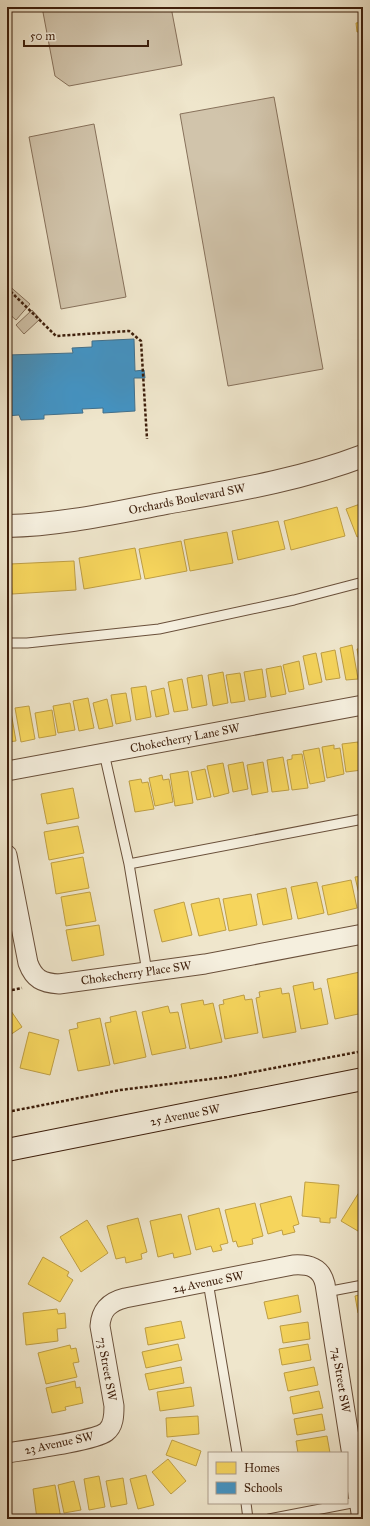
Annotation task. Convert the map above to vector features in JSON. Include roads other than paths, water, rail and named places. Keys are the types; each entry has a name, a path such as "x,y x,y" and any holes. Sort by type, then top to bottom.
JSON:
{"street":[{"name":"Orchards Boulevard SW","path":"7,526 32,525 74,520 227,492 289,478 363,456"},
{"name":"Chokecherry Lane SW","path":"7,771 363,705"},
{"name":"Chokecherry Place SW","path":"7,855 28,963 35,978 46,984 59,984 205,964 363,934"},
{"name":"25 Avenue SW","path":"7,1150 363,1079"},
{"name":"24 Avenue SW","path":"104,1311 109,1304 121,1299 293,1265 310,1265 316,1268"},
{"name":"74 Street SW","path":"316,1268 324,1277 361,1507"},
{"name":"73 Street SW","path":"104,1311 101,1317 101,1331 114,1406 114,1416 110,1428"},
{"name":"23 Avenue SW","path":"7,1454 88,1438 106,1432 110,1428"}],"lane":[{"path":"7,643 27,643 159,629 294,600 363,582"},
{"path":"104,753 129,864 147,972"},
{"path":"129,864 363,819"},
{"path":"208,1282 237,1452"},
{"path":"326,1292 363,1285"},
{"path":"246,1504 248,1519"},
{"path":"269,1519 361,1507"}]}
